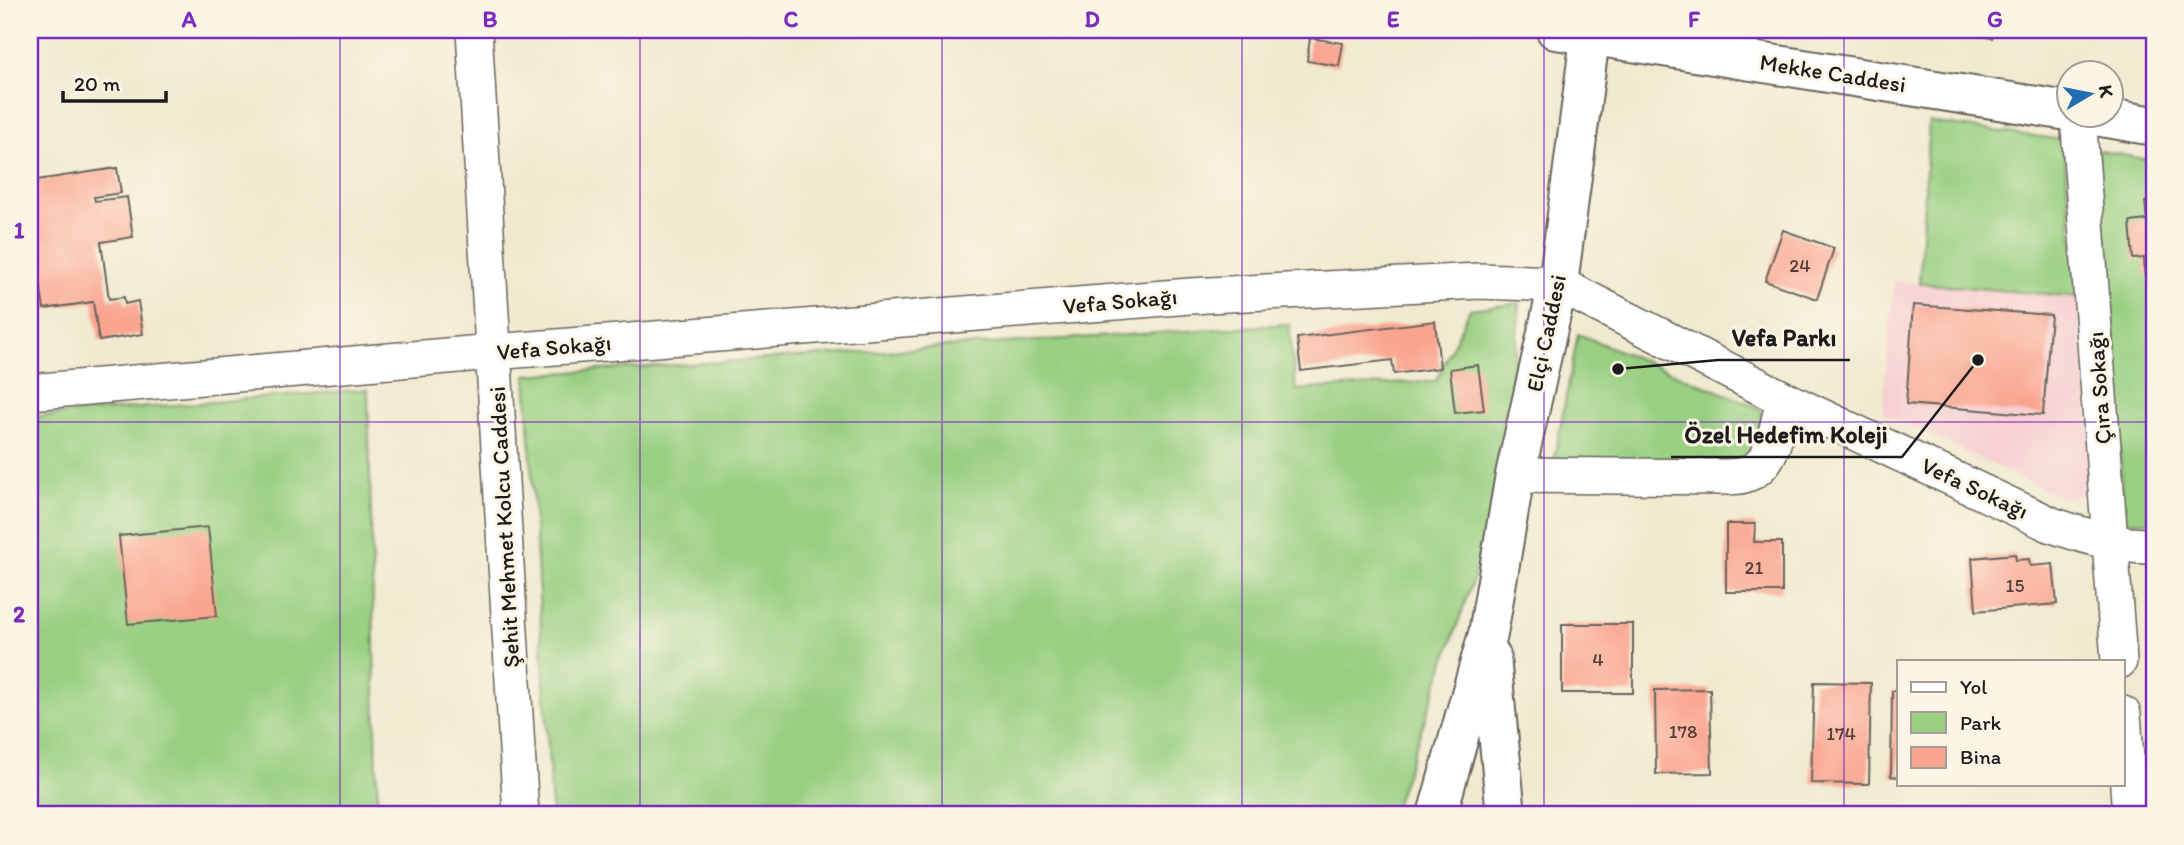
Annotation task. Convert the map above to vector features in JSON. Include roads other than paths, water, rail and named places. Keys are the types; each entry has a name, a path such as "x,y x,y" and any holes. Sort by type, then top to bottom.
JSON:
{"street":[{"name":"Şehit Mehmet Kolcu Caddesi","path":"474,30 521,815"},
{"name":"Mekke Caddesi","path":"1579,32 2054,109"},
{"name":"Elçi Caddesi","path":"1437,815 1488,634 1515,475 1558,284 1579,32"},
{"path":"2124,121 2154,126"},
{"name":"Çıra Sokağı","path":"2079,130 2119,660"},
{"name":"Vefa Sokağı","path":"30,392 1191,296 1479,281 1558,284 1784,399 2052,525 2110,542 2154,546"},
{"path":"1515,475 1745,475 1760,466 1771,450 1784,399"},
{"name":"Elçi Caddesi","path":"1488,634 1506,815"},
{"path":"2124,728 2130,815"}],"place":[{"name":"Özel Hedefim Koleji","path":"1978,360"},
{"name":"Vefa Parkı","path":"1618,369"}]}
